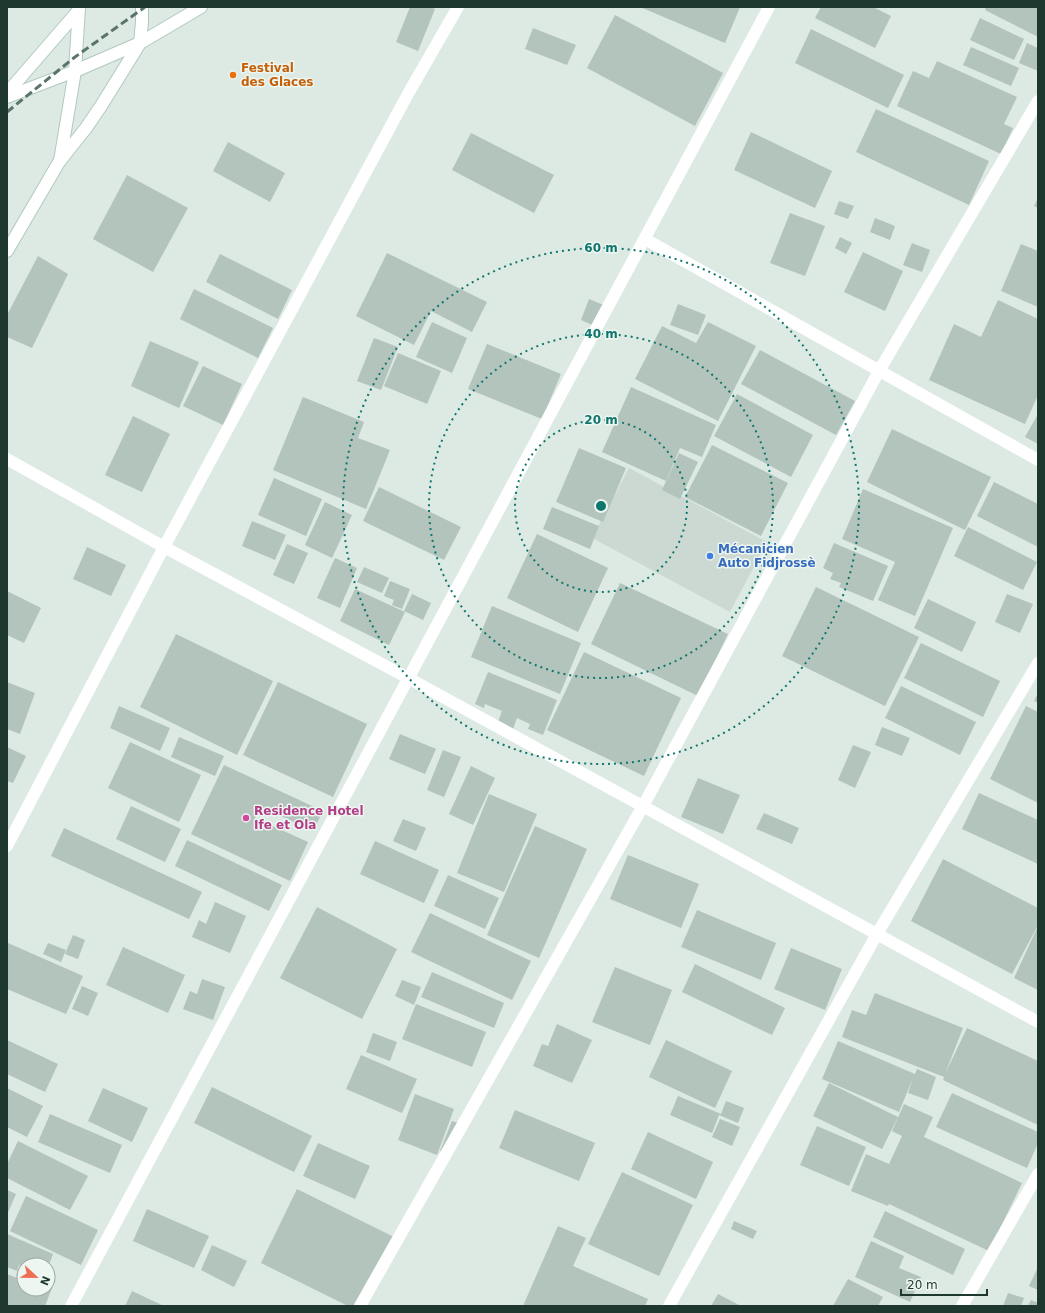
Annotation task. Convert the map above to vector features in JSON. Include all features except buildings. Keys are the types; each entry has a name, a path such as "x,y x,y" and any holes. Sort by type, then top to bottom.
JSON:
{"street":[{"path":"7,251 59,162 98,111 140,43 142,7"},
{"path":"7,98 140,43 201,7"},
{"path":"7,846 164,546 409,92 458,7"},
{"path":"71,1306 769,7"},
{"path":"59,162 75,71 80,8"},
{"path":"7,93 80,8"},
{"path":"360,1306 643,806 880,371 1038,101"},
{"path":"645,239 1038,460"},
{"path":"7,459 1038,1022"},
{"path":"669,1306 877,934 1038,663"},
{"path":"962,1306 1038,1174"}],"shaded area":[{"path":"629,468 767,542 730,612 592,538"}],"railway":[{"path":"7,112 75,57 145,7"}],"place":[{"name":"Festival des Glaces","path":"233,75"},
{"name":"Mécanicien Auto Fidjrossè","path":"710,556"},
{"name":"Residence Hotel Ife et Ola","path":"246,818"}]}
